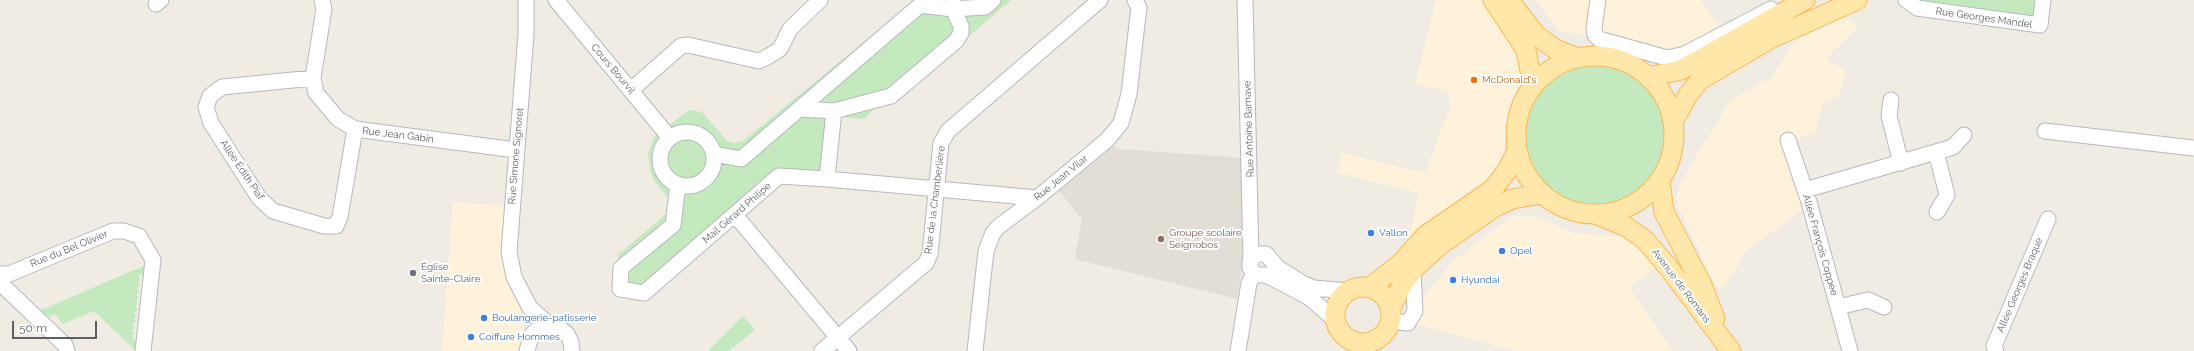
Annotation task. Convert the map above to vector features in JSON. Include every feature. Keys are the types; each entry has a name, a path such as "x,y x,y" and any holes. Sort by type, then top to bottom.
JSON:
{"main road":[{"path":"1493,0 1526,50 1532,86"},
{"path":"1509,0 1540,39 1555,49 1578,58"},
{"path":"1648,77 1681,70 1717,52 1805,0"},
{"path":"1673,122 1688,94 1700,80 1717,52 1770,38 1857,0"},
{"path":"1597,56 1615,59 1633,66 1648,77 1664,98 1673,122 1672,153 1660,180 1650,192 1625,209 1595,215 1572,212 1551,202 1531,182 1522,167 1517,151 1516,124 1520,110 1532,86 1553,68 1578,58 1597,56"},
{"path":"1369,288 1400,264 1425,236 1493,189 1506,172 1517,151"},
{"name":"Avenue de Romans","path":"1660,180 1664,212 1702,285 1727,345"},
{"path":"1390,316 1383,296 1369,288 1362,287 1348,291 1337,304 1342,336 1371,346 1384,332 1402,285 1413,271 1439,246 1495,207 1512,199 1542,194"},
{"name":"Avenue de Romans","path":"1595,215 1625,226 1645,240 1727,345"}],"street":[{"name":"Rue Jean Gabin","path":"322,0 324,9 313,78 316,93 338,119 355,129 516,150"},
{"name":"Rue Simone Signoret","path":"526,0 526,34 509,252 514,277 530,308 551,326 562,330 567,334 571,342 572,351"},
{"name":"Cours Bourvil","path":"556,0 670,138"},
{"path":"631,90 681,46 688,45 758,61 769,56 780,49 790,29 820,0"},
{"path":"714,154 741,159 923,3 985,7 993,0"},
{"name":"Rue de la Chamberlière","path":"822,351 926,263 930,254 941,143 948,131 1100,0"},
{"name":"Rue Jean Vilar","path":"975,351 986,251 989,241 998,227 1037,198 1107,140 1121,122 1129,94 1138,15 1138,8 1135,0"},
{"name":"Rue Antoine Barnave","path":"1245,0 1251,227 1261,264"},
{"path":"1598,0 1594,28 1595,35 1603,41 1667,58 1685,54 1717,52 1788,0"},
{"name":"Rue Georges Mandel","path":"1906,0 1917,8 2040,25 2044,0"},
{"path":"799,109 834,111 891,96 956,41 961,34 961,26 953,4"},
{"name":"Allée Édith Piaf","path":"313,78 222,87 210,96 206,107 211,123 259,198 273,211 324,226 336,226 340,217 355,129"},
{"path":"1891,100 1889,116 1901,162"},
{"path":"827,179 834,111"},
{"path":"2045,131 2194,148"},
{"path":"692,132 706,140 714,154 712,170 701,182 686,186 678,184 670,179 661,163 661,154 664,146 670,138 680,133 692,132"},
{"path":"1805,190 1953,147 1964,135"},
{"name":"Allée François Coppée","path":"1788,140 1805,190 1850,351"},
{"path":"1936,152 1946,195 1936,212"},
{"name":"Mail Gérard Philipe","path":"678,184 673,225 621,268 620,290 644,294 780,176 1037,198"},
{"path":"735,215 849,351"},
{"name":"Allée Georges Braque","path":"1996,351 1994,346 2048,218"},
{"name":"Rue du Bel Olivier","path":"0,274 9,274 113,231 124,231 139,236 153,260 143,351"},
{"path":"1261,264 1314,288 1348,291"},
{"path":"1261,264 1311,299 1342,336"},
{"path":"1238,351 1249,283 1261,264"},
{"path":"0,283 65,345 67,351"},
{"path":"1838,307 1868,300 1884,307"},
{"name":"Rue Simone Signoret","path":"527,351 531,336 530,308"},
{"path":"531,336 536,330 551,326"}],"shaded area":[{"path":"1436,0 1482,0 1509,39 1520,61 1521,76 1510,107 1503,155 1498,168 1490,179 1409,238 1419,193 1337,173 1342,153 1425,173 1451,105 1447,91 1415,84"},
{"path":"1536,0 1593,0 1589,36 1559,31"},
{"path":"1604,0 1700,0 1719,25 1677,52 1669,53 1605,37 1600,29"},
{"path":"1845,17 1859,26 1825,59 1846,71 1839,96 1823,104 1815,133 1785,143 1805,208 1746,251 1727,283 1718,290 1678,206 1677,196 1680,183 1731,100 1772,77 1794,42"},
{"name":"Groupe scolaire Seignobos","path":"1113,146 1120,149 1245,158 1242,267 1237,299 1075,259 1082,219 1059,191"},
{"path":"453,202 507,206 505,260 507,282 521,311 523,328 520,351 442,351"},
{"path":"1525,215 1537,217 1574,233 1620,237 1637,247 1656,268 1629,287 1673,351 1516,351 1415,324 1425,295 1454,260 1511,217"}],"green space":[{"path":"915,0 1011,0 889,105 882,102 864,119 840,117 834,185 781,182 651,295 623,286 624,278 618,255 667,213 671,201 654,181 651,174 648,154 654,137 689,110 702,112 727,141 734,143 743,141"},
{"path":"1916,0 2036,0 2034,18 1920,5"},
{"path":"1587,65 1601,65 1615,68 1633,77 1649,91 1662,115 1665,136 1662,157 1649,181 1639,191 1615,204 1601,207 1587,207 1573,204 1555,195 1539,181 1526,157 1523,143 1523,129 1526,115 1535,97 1549,81 1573,68"},
{"path":"148,264 147,281 142,274 138,277 141,280 138,283 140,286 137,289 140,292 136,294 139,298 136,300 138,304 135,306 138,310 134,312 137,316 134,318 136,322 133,324 135,328 132,330 135,333 132,336 139,346 136,351 94,311 63,324 55,314 46,318 39,311"},
{"path":"743,316 755,330 729,351 708,351"}],"place":[{"name":"McDonald's","path":"1474,80"},
{"name":"Vallon","path":"1371,233"},
{"name":"Groupe scolaire Seignobos","path":"1161,239"},
{"name":"Opel","path":"1502,251"},
{"name":"Église Sainte-Claire","path":"413,273"},
{"name":"Hyundai","path":"1453,280"},
{"name":"Boulangerie-patisserie","path":"484,318"},
{"name":"Coiffure Hommes","path":"471,337"}]}
